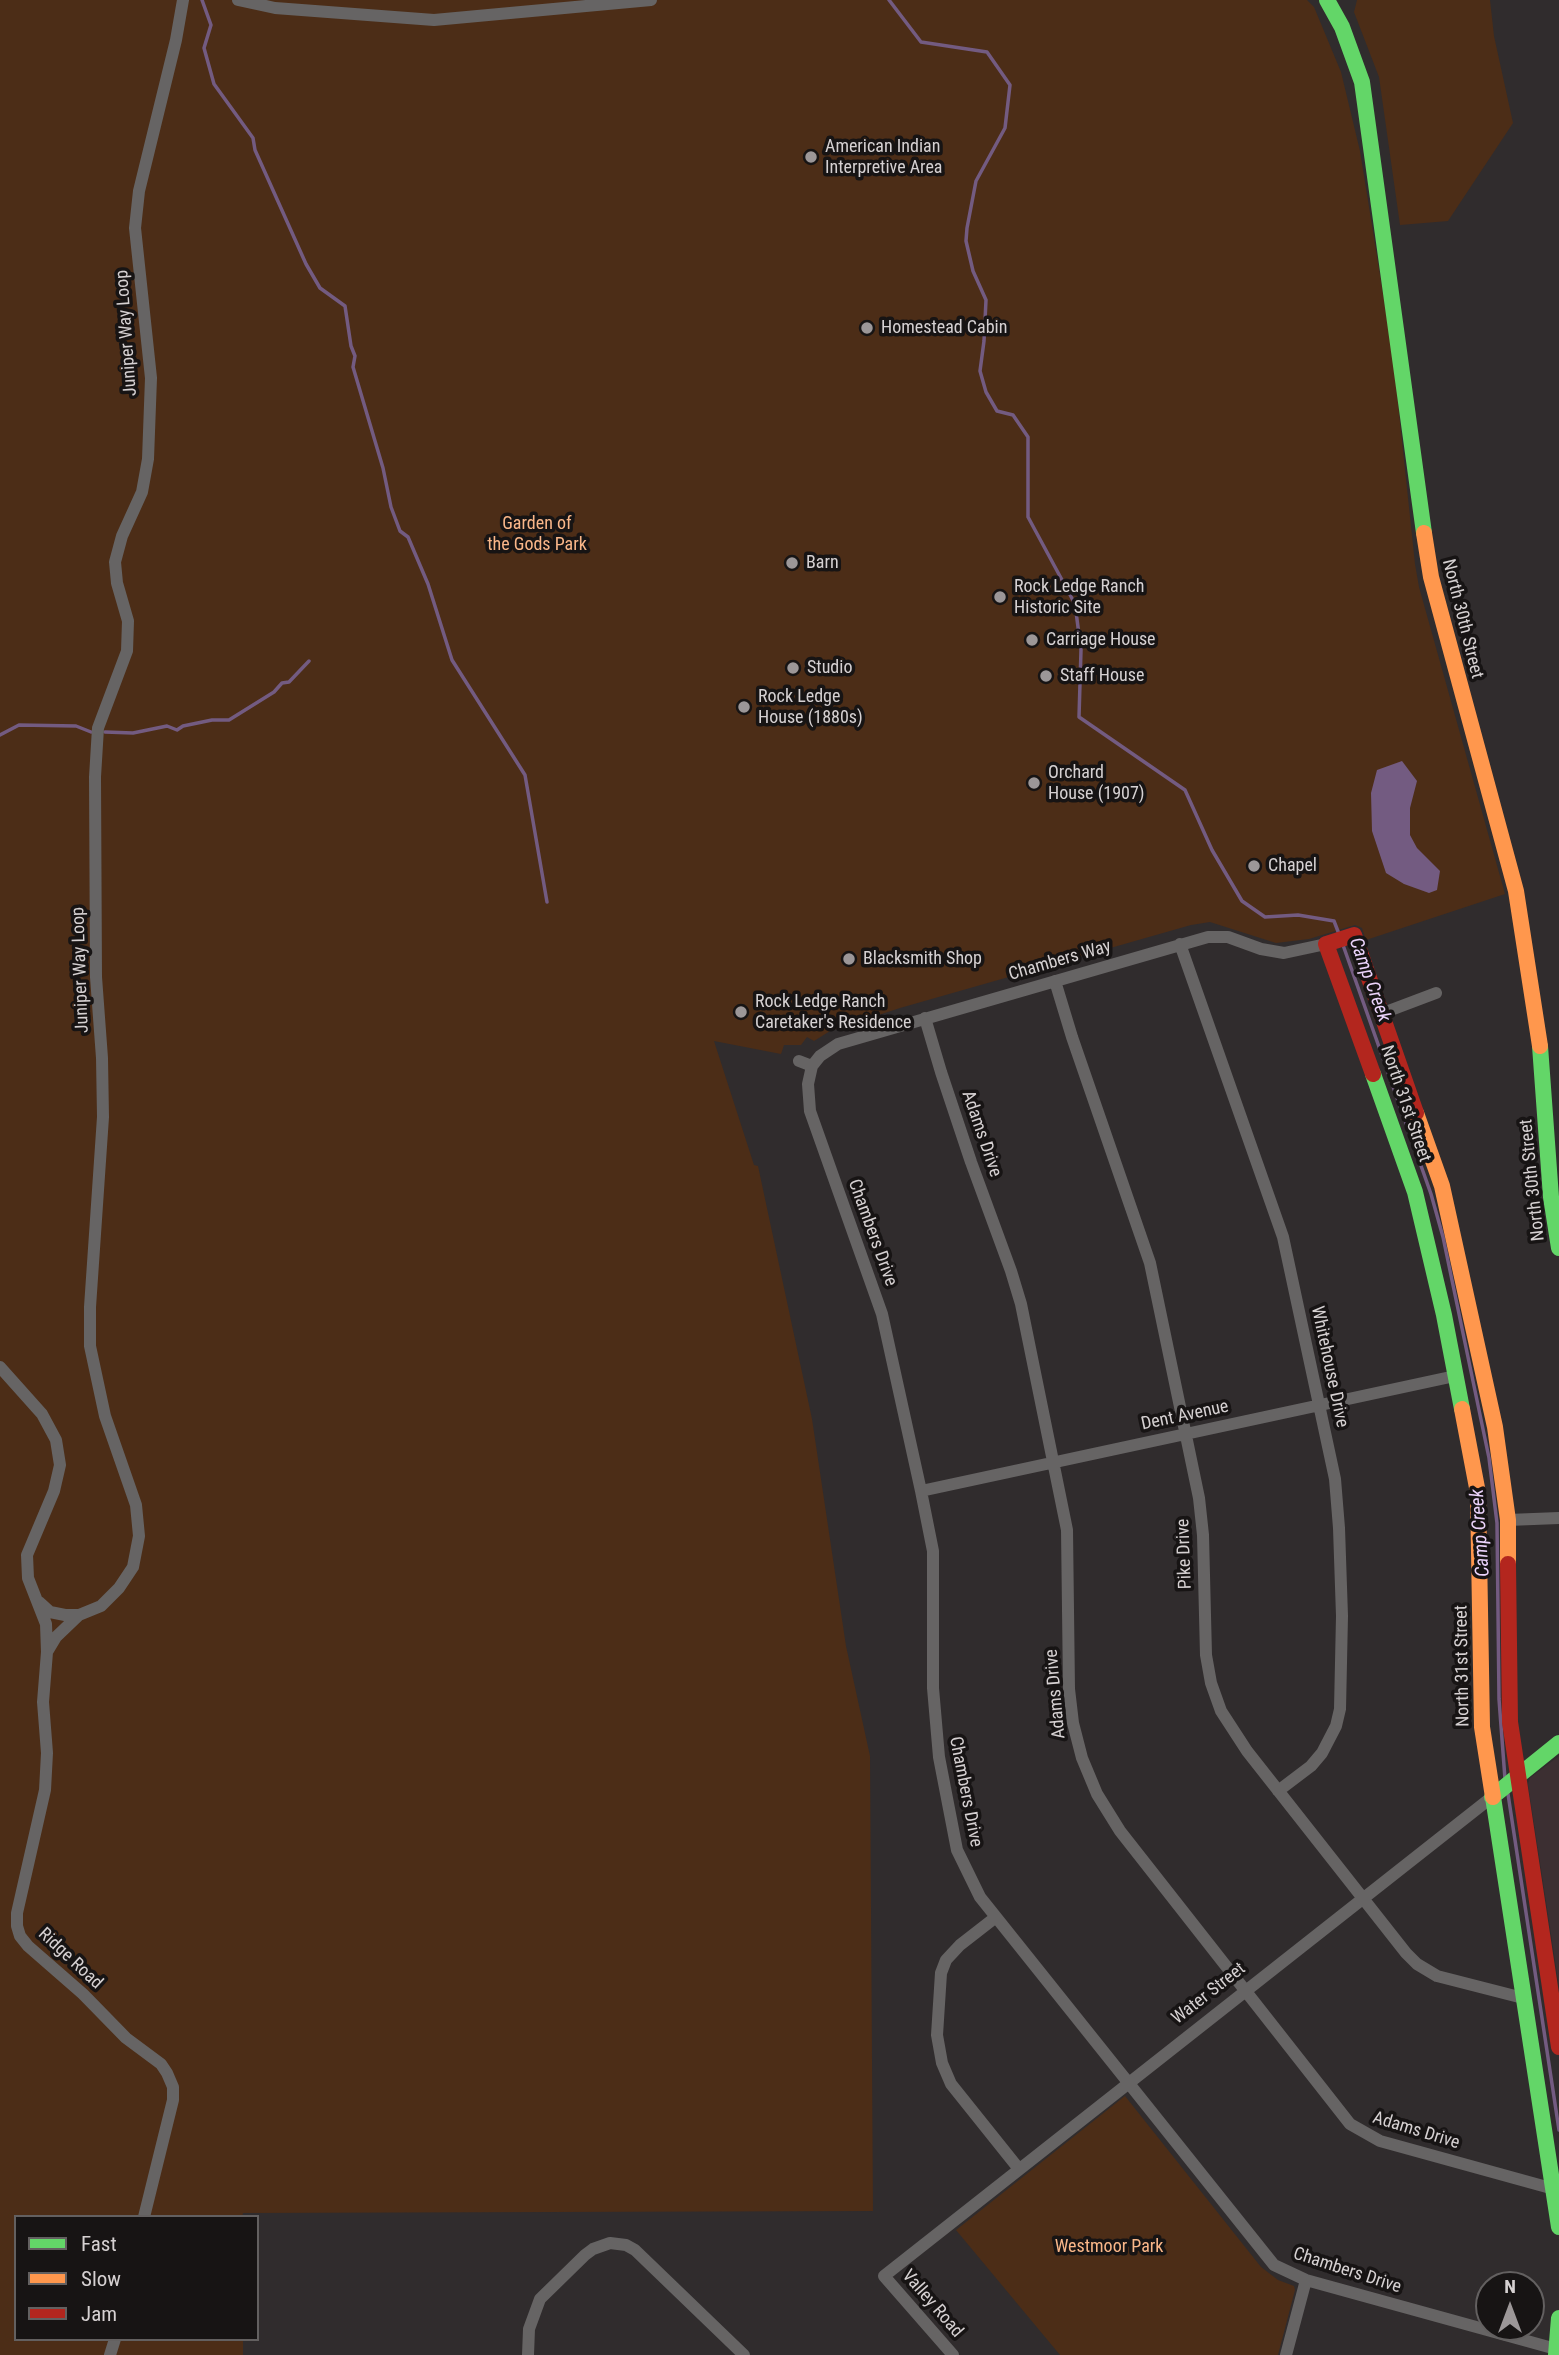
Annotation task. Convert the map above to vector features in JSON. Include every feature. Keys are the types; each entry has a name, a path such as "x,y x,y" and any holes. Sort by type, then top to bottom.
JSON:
{"main road":[{"name":"North 30th Street","path":"1327,0 1346,39 1362,82 1366,104 1430,577 1516,891 1539,1032 1551,1197 1559,1248"},
{"name":"North 31st Street","path":"1559,2047 1517,1776 1509,1692 1508,1520 1495,1427 1450,1215 1431,1152 1354,935 1326,944 1415,1192 1478,1493 1481,1563 1480,1695 1483,1739 1559,2227"},
{"name":"Water Street","path":"1492,1797 1559,1743"},
{"path":"1556,2352 1559,2318"}],"street":[{"path":"238,0 275,8 434,20 650,0"},
{"name":"Juniper Way Loop","path":"79,1615 101,1606 119,1588 133,1567 139,1536 136,1505 106,1416 90,1346 90,1307 103,1118 96,977 95,777 99,728 127,651 128,621 117,583 115,562 122,536 142,492 148,459 150,378 135,228 139,191 184,4"},
{"name":"Chambers Way","path":"812,1066 820,1056 838,1044 1180,944 1219,936 1284,953 1326,944"},
{"name":"Whitehouse Drive","path":"1180,944 1283,1237 1335,1479 1339,1515 1342,1616 1340,1709 1331,1739 1322,1752 1311,1766 1278,1791"},
{"name":"Pike Drive","path":"1055,981 1146,1247 1187,1433 1202,1516 1205,1634 1211,1684 1218,1705 1230,1727 1278,1791 1406,1953 1427,1970 1451,1980 1523,1998"},
{"path":"1383,1013 1436,993"},
{"name":"Adams Drive","path":"925,1018 967,1149 1016,1286 1069,1547 1069,1689 1073,1723 1082,1758 1097,1794 1120,1831 1350,2124 1380,2141 1554,2189"},
{"path":"799,1060 812,1066"},
{"name":"Chambers Drive","path":"812,1066 808,1084 810,1111 882,1314 933,1551 933,1688 939,1757 953,1835 962,1866 980,1897 1266,2257 1284,2271 1306,2280 1556,2352"},
{"path":"0,1367 42,1414 56,1440 60,1465 54,1491 27,1555 28,1578 38,1602 50,1612 79,1615"},
{"name":"Dent Avenue","path":"921,1491 1455,1376"},
{"path":"1508,1520 1559,1518"},
{"name":"Ridge Road","path":"38,1602 46,1624 47,1652 43,1689 47,1753 45,1790 18,1913 18,1926 20,1936 27,1946 83,1994 126,2038 161,2064 167,2073 173,2087 173,2100 144,2215"},
{"path":"47,1652 56,1637 79,1615"},
{"name":"Water Street","path":"884,2276 1492,1797"},
{"path":"996,1917 960,1945 946,1960 941,1973 937,2035 942,2063 951,2084 1019,2169"},
{"path":"528,2355 529,2329 540,2300 585,2255 593,2249 610,2244 626,2245 635,2250 744,2355"},
{"name":"Valley Road","path":"884,2276 953,2355"},
{"path":"1286,2355 1306,2280"}],"shaded area":[{"path":"1402,761 1417,781 1410,808 1410,835 1417,848 1440,871 1437,890 1429,893 1404,884 1386,873 1372,831 1371,793 1377,770"},
{"path":"1559,1756 1559,1986 1528,1784 1530,1778"}],"green space":[{"name":"Garden of the Gods Park","path":"0,0 1307,0 1314,7 1341,72 1360,151 1393,356 1419,587 1505,894 1366,940 1362,928 1355,925 1309,939 1276,943 1210,922 1191,925 900,1008 830,1031 814,1041 807,1037 801,1045 784,1045 781,1054 714,1041 754,1165 758,1166 812,1419 846,1646 870,1756 873,2211 14,2215 14,2341 243,2341 243,2355 0,2355"},
{"path":"1357,0 1490,0 1494,36 1513,123 1448,221 1400,225 1379,77 1354,12"},
{"name":"Westmoor Park","path":"1125,2096 1261,2267 1278,2280 1294,2286 1278,2355 1060,2355 956,2230"}],"waterway":[{"path":"202,0 211,25 204,48 214,84 253,138 255,150 306,264 320,288 345,306 355,356 353,367 383,468 391,507 400,531 408,537 428,584 452,660 525,775 547,902"},
{"name":"Camp Creek","path":"889,0 921,42 987,52 1010,85 1005,128 976,181 967,228 966,241 973,271 986,300 980,371 986,392 997,411 1013,415 1028,437 1028,517 1075,604 1081,650 1079,717 1185,790 1212,850 1242,901 1265,917 1298,915 1334,921 1339,934"},
{"path":"105,732 133,733 167,726 177,730 183,726 212,720 229,720 274,692 282,683 289,682 309,661"},
{"path":"0,735 19,725 76,726 91,732"},
{"name":"Camp Creek","path":"1343,945 1431,1194 1443,1237 1489,1458 1497,1523 1499,1699 1505,1779"},
{"name":"Camp Creek","path":"1508,1794 1559,2130"}],"traffic: fast":[{"path":"1327,0 1342,27 1362,82 1424,533"},
{"path":"1540,1046 1551,1197 1559,1248"},
{"path":"1373,1074 1415,1192 1444,1315 1462,1409"},
{"path":"1492,1797 1559,1743"},
{"path":"1493,1797 1559,2227"},
{"path":"1556,2355 1559,2318"}],"traffic: slow":[{"path":"1424,533 1431,577 1516,891 1540,1046"},
{"path":"1416,1113 1442,1186 1495,1427 1508,1520 1508,1564"},
{"path":"1462,1409 1478,1493 1482,1727 1493,1797"}],"traffic: jam":[{"path":"1373,1074 1326,944 1354,935 1416,1113"},
{"path":"1508,1564 1510,1722 1559,2047"}],"place":[{"name":"American Indian Interpretive Area","path":"811,157"},
{"name":"Homestead Cabin","path":"867,328"},
{"name":"Barn","path":"792,563"},
{"name":"Rock Ledge Ranch Historic Site","path":"1000,597"},
{"name":"Carriage House","path":"1032,640"},
{"name":"Studio","path":"793,668"},
{"name":"Staff House","path":"1046,676"},
{"name":"Rock Ledge House (1880s)","path":"744,707"},
{"name":"Orchard House (1907)","path":"1034,783"},
{"name":"Chapel","path":"1254,866"},
{"name":"Blacksmith Shop","path":"849,959"},
{"name":"Rock Ledge Ranch Caretaker's Residence","path":"741,1012"}]}
